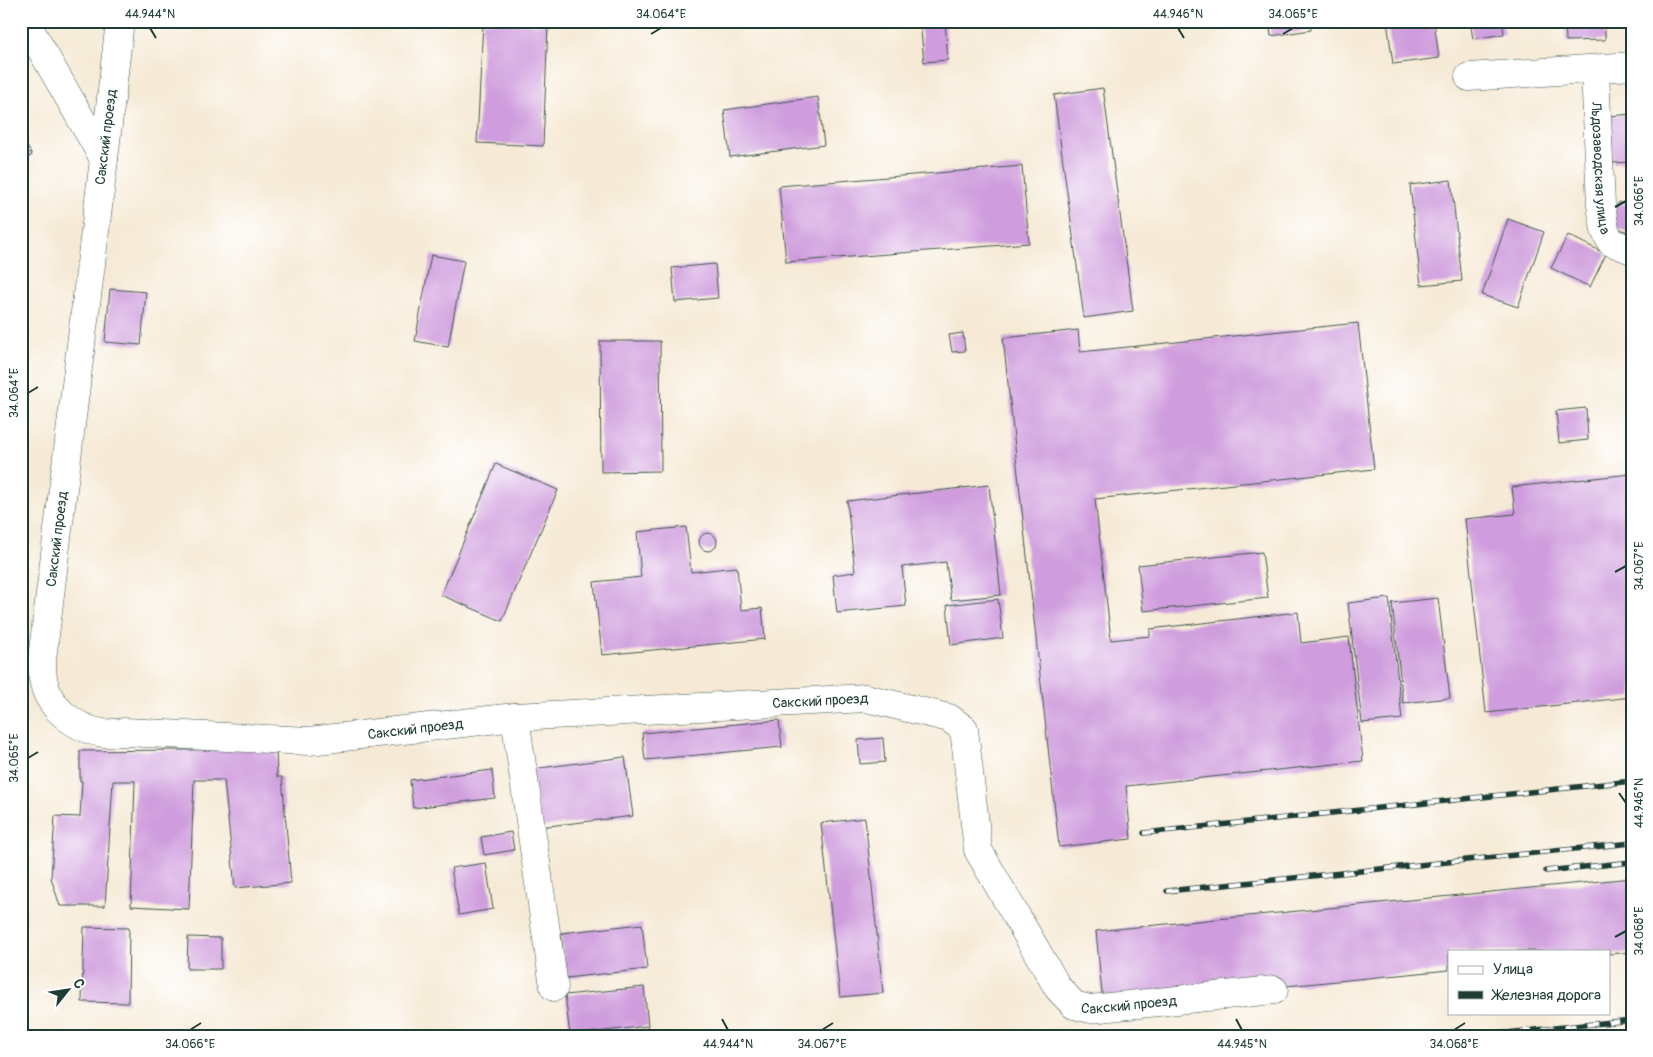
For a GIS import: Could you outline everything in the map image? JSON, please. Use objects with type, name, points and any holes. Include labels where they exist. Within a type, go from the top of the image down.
[{"type":"street","points":[[25,21],[104,159]]},
{"type":"street","name":"Сакский проезд","points":[[120,21],[42,659],[43,680],[51,700],[65,717],[83,728],[104,733],[125,732],[309,740],[515,717],[866,698],[949,718],[964,729],[978,850],[1058,988],[1074,1005],[1090,1009],[1274,990]]},
{"type":"street","points":[[1469,77],[1632,66]]},
{"type":"street","name":"Льдозаводская улица","points":[[1595,70],[1601,205],[1605,230],[1612,242],[1632,250]]},
{"type":"street","points":[[515,717],[554,987]]},
{"type":"building","points":[[920,21],[945,21],[948,60],[924,62]]},
{"type":"building","points":[[1269,21],[1310,21],[1311,30],[1271,36]]},
{"type":"building","points":[[1387,21],[1434,21],[1439,58],[1393,64]]},
{"type":"building","points":[[1470,21],[1502,21],[1504,34],[1473,39]]},
{"type":"building","points":[[1565,21],[1605,21],[1605,40],[1566,41]]},
{"type":"building","points":[[483,22],[548,25],[543,146],[477,143]]},
{"type":"building","points":[[1103,88],[1133,311],[1084,318],[1054,95]]},
{"type":"building","points":[[818,97],[824,145],[730,157],[724,110]]},
{"type":"building","points":[[1632,114],[1632,162],[1613,163],[1610,116]]},
{"type":"building","points":[[21,136],[32,155],[21,162]]},
{"type":"building","points":[[1022,166],[1029,243],[786,262],[779,186]]},
{"type":"building","points":[[1451,180],[1462,281],[1421,285],[1410,185]]},
{"type":"building","points":[[1619,202],[1632,208],[1632,234],[1609,224]]},
{"type":"building","points":[[1508,219],[1544,232],[1518,307],[1482,295]]},
{"type":"building","points":[[1568,235],[1606,254],[1590,287],[1551,268]]},
{"type":"building","points":[[431,255],[464,261],[448,347],[415,341]]},
{"type":"building","points":[[715,264],[718,298],[675,302],[672,268]]},
{"type":"building","points":[[110,289],[146,292],[141,345],[105,342]]},
{"type":"building","points":[[1358,323],[1374,469],[1095,499],[1111,640],[1150,636],[1150,629],[1298,612],[1301,643],[1349,637],[1363,761],[1126,786],[1131,839],[1059,847],[1003,338],[1078,330],[1080,352]]},
{"type":"building","points":[[963,333],[965,351],[952,352],[949,335]]},
{"type":"building","points":[[600,341],[660,341],[661,471],[601,472]]},
{"type":"building","points":[[1586,408],[1588,440],[1559,443],[1556,411]]},
{"type":"building","points":[[496,464],[558,490],[502,621],[441,595]]},
{"type":"building","points":[[1631,474],[1632,697],[1486,713],[1465,519],[1515,514],[1512,487]]},
{"type":"building","points":[[989,485],[1001,595],[951,600],[946,562],[902,567],[906,606],[837,613],[833,575],[855,572],[847,501]]},
{"type":"building","points":[[686,527],[691,572],[737,567],[741,610],[762,608],[765,639],[602,655],[594,582],[641,577],[637,532]]},
{"type":"building","points":[[704,533],[712,533],[717,538],[715,549],[704,551],[699,546],[699,538]]},
{"type":"building","points":[[1262,552],[1268,598],[1143,611],[1138,565]]},
{"type":"building","points":[[1389,598],[1402,719],[1362,723],[1348,603]]},
{"type":"building","points":[[1438,598],[1450,698],[1403,703],[1392,603]]},
{"type":"building","points":[[998,599],[1003,638],[951,645],[947,605]]},
{"type":"building","points":[[779,720],[782,747],[645,760],[642,733]]},
{"type":"building","points":[[883,738],[885,762],[860,764],[858,740]]},
{"type":"building","points":[[276,749],[277,777],[282,777],[291,883],[235,888],[224,780],[194,780],[189,909],[131,906],[135,781],[113,781],[105,906],[60,906],[51,878],[55,816],[80,817],[82,781],[80,781],[80,751]]},
{"type":"building","points":[[625,757],[633,816],[540,827],[532,769]]},
{"type":"building","points":[[492,770],[495,798],[413,808],[410,780]]},
{"type":"building","points":[[865,818],[883,993],[840,997],[821,823]]},
{"type":"building","points":[[511,832],[514,850],[484,855],[481,837]]},
{"type":"building","points":[[486,863],[493,909],[459,915],[451,868]]},
{"type":"building","points":[[1632,878],[1632,952],[1610,954],[1610,950],[1448,950],[1448,970],[1103,1004],[1096,931]]},
{"type":"building","points":[[642,924],[647,969],[566,978],[561,933]]},
{"type":"building","points":[[84,927],[129,928],[128,1003],[82,1002]]},
{"type":"building","points":[[188,937],[221,938],[221,969],[187,969]]},
{"type":"building","points":[[644,987],[648,1026],[570,1035],[565,995]]},
{"type":"railway","points":[[1144,833],[1632,781]]},
{"type":"railway","points":[[1167,891],[1632,843]]},
{"type":"railway","points":[[1546,871],[1632,862]]},
{"type":"railway","points":[[1477,1036],[1632,1020]]}]
